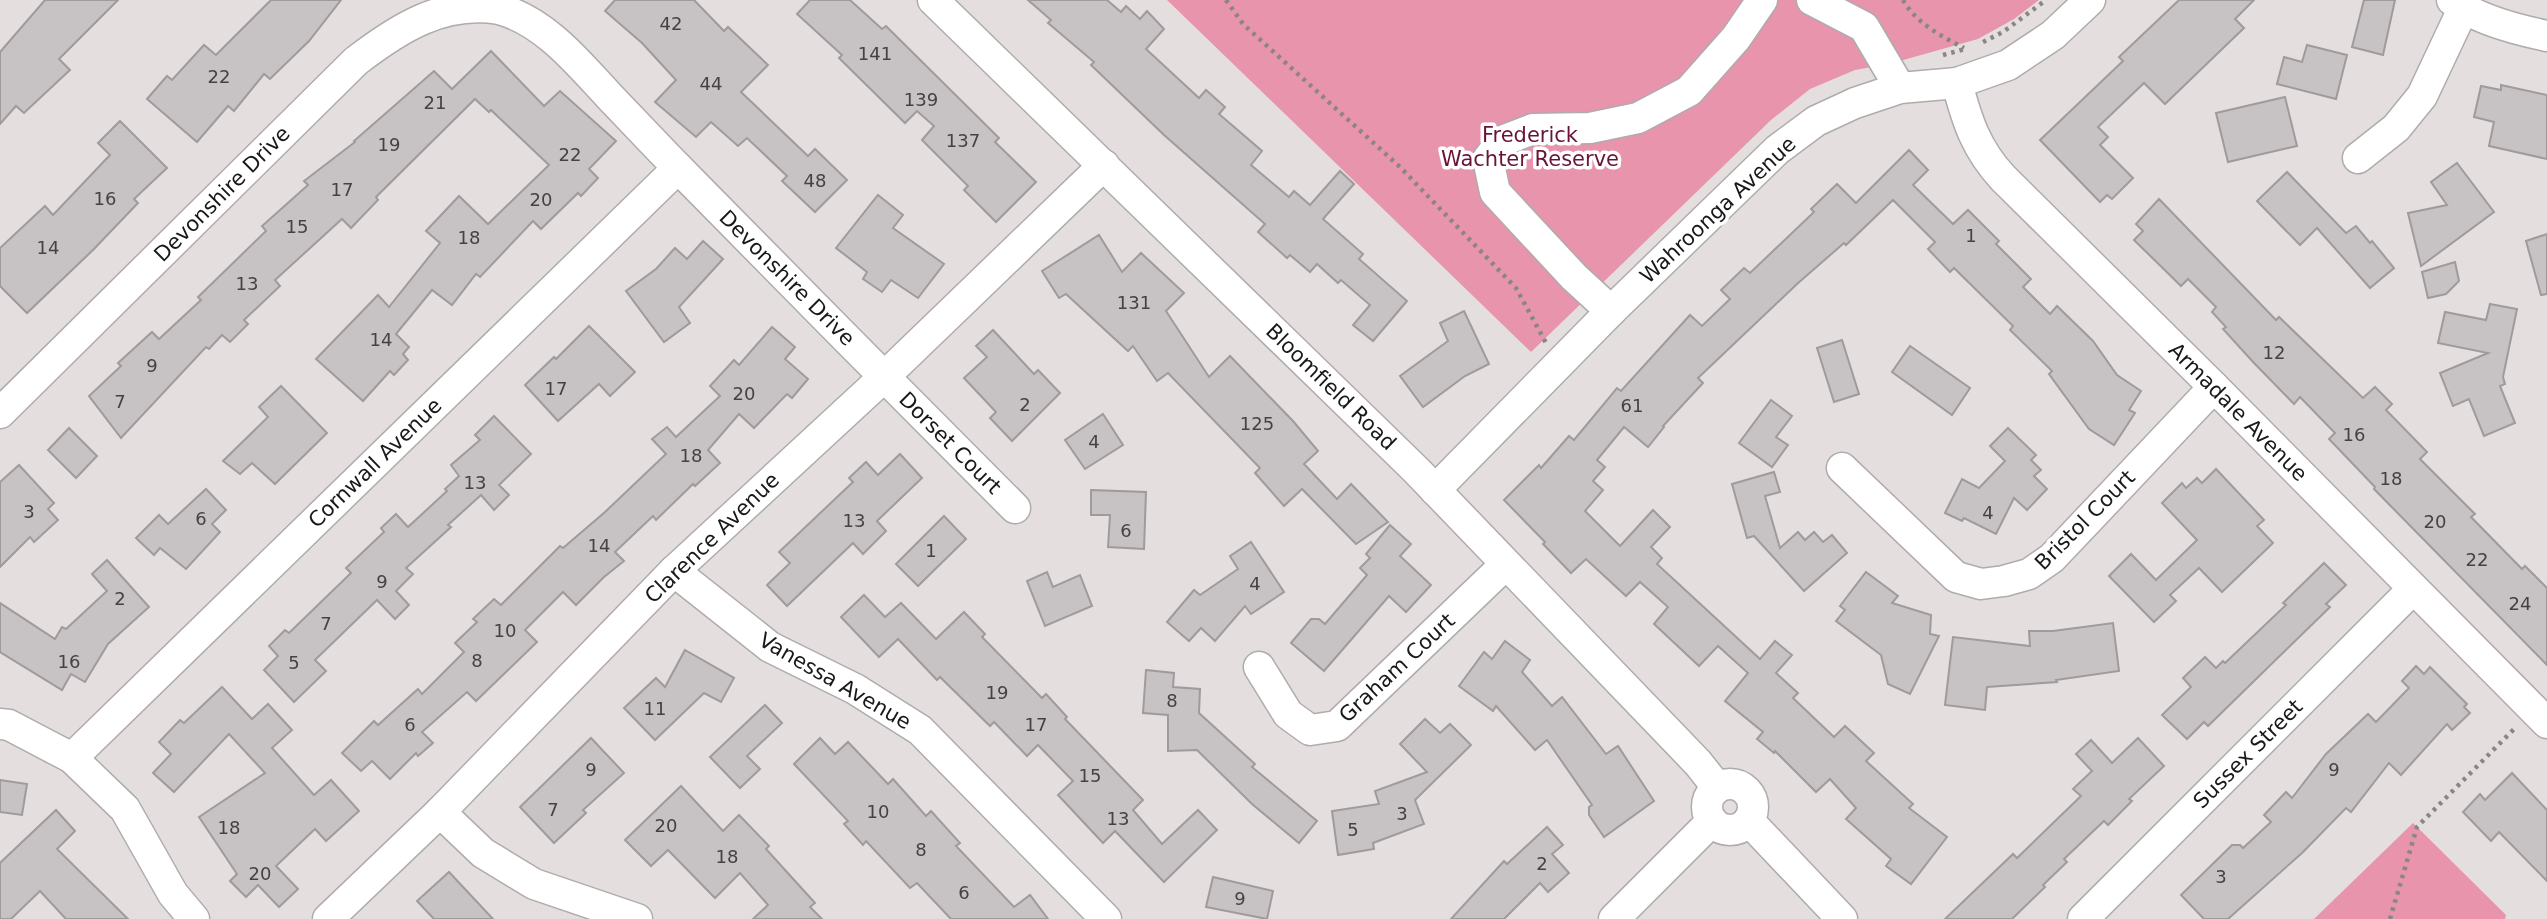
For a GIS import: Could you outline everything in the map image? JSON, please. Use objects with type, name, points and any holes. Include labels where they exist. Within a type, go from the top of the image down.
[{"type":"street","name":"Bloomfield Road","points":[[933,0],[1435,490],[1698,763],[1717,787]]},
{"type":"street","points":[[1611,311],[1574,277],[1495,192],[1488,159],[1502,141],[1533,129],[1590,128],[1638,118],[1689,91],[1736,38],[1762,0]]},
{"type":"street","points":[[1812,0],[1864,27],[1900,88]]},
{"type":"street","name":"Wahroonga Avenue","points":[[1435,490],[1611,311],[1777,150],[1816,121],[1855,103],[1900,88],[1957,83],[1985,75],[2032,51],[2090,0]]},
{"type":"street","name":"Devonshire Drive","points":[[0,414],[356,61],[387,37],[422,17],[463,2],[500,9],[533,25],[565,50],[884,377]]},
{"type":"street","points":[[2358,158],[2396,128],[2422,96],[2457,4],[2525,31],[2547,36]]},
{"type":"street","name":"Armadale Avenue","points":[[1957,83],[1971,129],[1982,152],[1996,170],[2540,716]]},
{"type":"street","name":"Clarence Avenue","points":[[328,919],[440,812],[674,571],[884,377],[1104,165]]},
{"type":"street","name":"Cornwall Avenue","points":[[72,758],[678,168]]},
{"type":"street","name":"Dorset Court","points":[[884,377],[1015,508]]},
{"type":"street","name":"Bristol Court","points":[[1842,468],[1956,577],[1981,584],[2004,581],[2029,575],[2052,558],[2214,387]]},
{"type":"street","name":"Graham Court","points":[[1259,667],[1288,714],[1310,730],[1337,726],[1506,564]]},
{"type":"street","name":"Vanessa Avenue","points":[[674,571],[770,647],[855,689],[920,730],[1106,919]]},
{"type":"street","name":"Sussex Street","points":[[2083,919],[2413,589]]},
{"type":"street","points":[[0,724],[72,758],[125,809],[173,894],[194,919]]},
{"type":"street","points":[[1734,783],[1749,793],[1754,810],[1749,821],[1730,831],[1712,821],[1708,815],[1708,799],[1717,787],[1734,783]]},
{"type":"street","points":[[440,812],[483,853],[534,884],[637,919]]},
{"type":"street","points":[[1614,919],[1712,821]]},
{"type":"street","points":[[1749,821],[1842,919]]},
{"type":"path","points":[[1226,0],[1242,24],[1400,167],[1516,288],[1548,346]]},
{"type":"path","points":[[1903,0],[1910,13],[1942,37],[1965,49]]},
{"type":"path","points":[[2390,919],[2417,827],[2540,716]]},
{"type":"green space","name":"Frederick Wachter Reserve","points":[[1167,0],[2039,0],[2014,19],[1978,39],[1889,64],[1855,70],[1810,89],[1771,120],[1531,352]]},
{"type":"green space","points":[[2413,823],[2506,915],[2505,919],[2314,919]]},
{"type":"building","points":[[45,0],[118,0],[59,59],[70,70],[24,113],[16,106],[0,124],[0,52]]},
{"type":"building","points":[[271,0],[341,0],[309,41],[270,79],[264,74],[234,111],[228,106],[197,142],[147,99],[167,76],[172,80],[204,45],[216,55]]},
{"type":"building","points":[[615,0],[694,0],[724,31],[728,27],[768,65],[741,92],[808,156],[815,149],[847,180],[815,212],[782,181],[787,176],[747,138],[738,146],[711,122],[696,137],[655,102],[676,80],[642,43],[605,11]]},
{"type":"building","points":[[810,0],[850,0],[882,29],[886,26],[999,138],[995,142],[1036,182],[996,222],[964,190],[968,186],[922,140],[934,126],[917,111],[905,123],[839,58],[842,55],[797,14]]},
{"type":"building","points":[[1028,0],[1107,0],[1121,12],[1126,6],[1140,19],[1147,11],[1164,29],[1146,49],[1199,98],[1206,90],[1225,107],[1219,114],[1262,151],[1251,165],[1289,197],[1294,191],[1310,205],[1340,171],[1354,184],[1323,219],[1363,254],[1359,259],[1407,301],[1373,341],[1353,325],[1370,305],[1341,280],[1338,283],[1317,264],[1310,272],[1290,255],[1287,258],[1258,232],[1265,224],[1164,135],[1091,65],[1094,62],[1048,23],[1051,20]]},
{"type":"building","points":[[2179,0],[2254,0],[2235,19],[2244,28],[2165,104],[2144,83],[2098,127],[2108,137],[2100,145],[2133,178],[2112,199],[2107,195],[2100,202],[2040,140],[2123,61],[2119,57]]},
{"type":"building","points":[[2364,0],[2395,0],[2383,55],[2352,47]]},
{"type":"building","points":[[2307,45],[2347,55],[2336,99],[2277,84],[2284,57],[2302,62]]},
{"type":"building","points":[[491,51],[544,106],[560,91],[616,141],[589,169],[598,178],[581,196],[578,193],[541,229],[533,221],[480,277],[476,274],[452,305],[432,290],[396,334],[409,347],[403,354],[408,360],[394,375],[390,371],[363,401],[316,359],[378,295],[389,307],[440,243],[426,231],[459,196],[488,224],[549,165],[491,110],[489,112],[475,99],[376,197],[378,200],[351,228],[342,219],[275,280],[280,286],[244,320],[248,324],[230,342],[222,335],[209,349],[206,347],[121,438],[89,396],[121,366],[118,363],[152,332],[159,339],[201,300],[198,297],[266,231],[262,226],[308,185],[304,181],[355,142],[434,71],[452,89]]},
{"type":"building","points":[[2501,85],[2547,95],[2547,159],[2489,146],[2494,122],[2474,117],[2481,86],[2501,90]]},
{"type":"building","points":[[2285,97],[2297,146],[2228,162],[2216,113]]},
{"type":"building","points":[[120,121],[167,168],[134,199],[138,203],[93,250],[27,313],[0,286],[0,248],[45,206],[53,215],[110,155],[98,143]]},
{"type":"building","points":[[1909,150],[1928,170],[1913,185],[1953,224],[1968,210],[1999,241],[1996,244],[2031,279],[2023,287],[2050,314],[2057,306],[2093,341],[2117,375],[2141,391],[2129,410],[2135,413],[2114,445],[2089,429],[2049,374],[2052,371],[2010,330],[2013,326],[1954,268],[1950,272],[1928,249],[1935,242],[1893,200],[1846,245],[1844,243],[1797,284],[1698,378],[1703,383],[1663,426],[1648,447],[1624,427],[1597,460],[1605,467],[1593,481],[1603,490],[1585,511],[1620,546],[1653,510],[1670,527],[1651,547],[1662,558],[1657,564],[1760,659],[1775,641],[1792,655],[1776,673],[1798,693],[1793,698],[1834,737],[1845,726],[1874,753],[1866,761],[1913,804],[1909,808],[1947,837],[1911,884],[1886,866],[1891,859],[1846,819],[1856,808],[1830,779],[1816,792],[1775,751],[1774,753],[1757,739],[1763,732],[1725,701],[1748,673],[1718,646],[1699,666],[1654,624],[1668,607],[1640,582],[1626,596],[1586,559],[1571,573],[1504,500],[1539,465],[1541,468],[1569,436],[1574,440],[1617,388],[1621,391],[1690,315],[1702,326],[1730,299],[1721,290],[1744,268],[1750,273],[1814,212],[1811,209],[1837,184],[1856,203]]},
{"type":"building","points":[[2457,163],[2494,212],[2421,266],[2408,213],[2447,205],[2431,182]]},
{"type":"building","points":[[2287,172],[2346,233],[2356,226],[2394,268],[2370,288],[2317,228],[2300,245],[2257,201]]},
{"type":"building","points":[[878,195],[903,215],[893,228],[944,264],[918,298],[891,280],[882,292],[863,279],[867,272],[836,248]]},
{"type":"building","points":[[2159,199],[2276,320],[2279,317],[2363,398],[2375,387],[2392,404],[2386,410],[2427,452],[2420,459],[2475,514],[2471,517],[2522,569],[2525,566],[2547,588],[2547,665],[2374,489],[2329,439],[2335,433],[2300,397],[2294,404],[2254,363],[2223,329],[2226,327],[2212,312],[2216,307],[2188,279],[2181,286],[2134,240],[2143,231],[2136,224]]},
{"type":"building","points":[[2547,234],[2547,294],[2541,295],[2526,241]]},
{"type":"building","points":[[1099,235],[1122,272],[1141,253],[1184,293],[1166,311],[1209,377],[1230,356],[1318,451],[1304,464],[1337,499],[1351,484],[1388,522],[1356,544],[1302,489],[1284,506],[1255,473],[1260,468],[1168,373],[1157,381],[1133,346],[1128,351],[1066,294],[1059,298],[1042,271]]},
{"type":"building","points":[[703,241],[723,259],[679,307],[690,323],[664,342],[626,291],[656,269],[675,248],[687,259]]},
{"type":"building","points":[[2455,262],[2459,281],[2446,294],[2428,298],[2422,272]]},
{"type":"building","points":[[2490,304],[2517,309],[2503,377],[2505,384],[2500,386],[2515,423],[2484,436],[2469,399],[2453,406],[2440,373],[2488,353],[2438,343],[2445,312],[2486,320]]},
{"type":"building","points":[[1464,311],[1489,364],[1465,376],[1423,407],[1400,376],[1448,341],[1440,323]]},
{"type":"building","points":[[589,326],[635,372],[610,396],[599,384],[558,421],[525,385]]},
{"type":"building","points":[[772,327],[795,347],[785,359],[808,379],[792,398],[787,394],[754,428],[739,414],[708,450],[720,463],[695,486],[693,484],[656,520],[653,516],[615,552],[624,561],[576,605],[563,592],[525,630],[537,642],[476,701],[467,692],[422,732],[433,743],[418,756],[416,753],[390,779],[372,761],[361,771],[342,753],[374,721],[378,725],[418,689],[422,694],[464,652],[455,643],[477,622],[473,619],[494,599],[501,605],[560,546],[563,548],[605,512],[666,454],[652,439],[667,427],[676,437],[720,396],[710,386],[734,360],[739,365]]},
{"type":"building","points":[[993,330],[1034,374],[1038,370],[1060,393],[1012,441],[990,418],[996,412],[964,378],[987,357],[976,346]]},
{"type":"building","points":[[1842,340],[1859,394],[1834,402],[1817,348]]},
{"type":"building","points":[[1910,346],[1970,388],[1952,415],[1892,372]]},
{"type":"building","points":[[281,386],[327,433],[275,484],[252,463],[240,474],[223,461],[268,417],[259,407]]},
{"type":"building","points":[[1771,400],[1792,416],[1776,437],[1788,445],[1772,467],[1739,443]]},
{"type":"building","points":[[1103,414],[1123,445],[1085,469],[1065,440]]},
{"type":"building","points":[[494,416],[531,454],[499,485],[509,495],[494,510],[481,495],[448,525],[451,527],[406,568],[413,574],[396,591],[409,605],[395,619],[377,600],[315,660],[326,671],[294,702],[264,670],[278,656],[269,646],[285,630],[289,633],[351,573],[346,568],[384,532],[381,528],[396,514],[408,527],[447,491],[445,489],[459,476],[451,465],[480,440],[475,435]]},
{"type":"building","points":[[69,428],[97,456],[76,478],[48,450]]},
{"type":"building","points":[[2008,428],[2036,455],[2031,460],[2041,470],[2034,476],[2047,489],[2027,510],[2014,498],[1996,534],[1964,518],[1962,521],[1945,513],[1962,479],[1979,488],[2005,461],[1990,446]]},
{"type":"building","points":[[900,454],[922,478],[877,521],[886,531],[863,554],[853,543],[787,606],[767,585],[790,563],[779,552],[853,482],[849,478],[866,462],[878,475]]},
{"type":"building","points":[[19,465],[54,503],[48,509],[58,520],[34,542],[30,537],[0,567],[0,482]]},
{"type":"building","points":[[2216,469],[2264,520],[2257,526],[2273,543],[2222,592],[2199,568],[2170,595],[2176,601],[2154,622],[2109,576],[2131,554],[2156,580],[2197,540],[2162,503],[2182,483],[2186,488],[2197,478],[2202,483]]},
{"type":"building","points":[[1774,472],[1780,492],[1765,496],[1780,548],[1798,532],[1805,540],[1814,532],[1823,542],[1832,535],[1847,553],[1804,591],[1754,536],[1747,538],[1732,484]]},
{"type":"building","points":[[206,489],[226,510],[212,524],[220,532],[186,569],[160,548],[154,555],[136,538],[159,515],[168,524]]},
{"type":"building","points":[[1091,490],[1146,492],[1144,549],[1108,547],[1110,515],[1091,515]]},
{"type":"building","points":[[944,516],[966,539],[918,586],[896,564]]},
{"type":"building","points":[[1390,525],[1411,544],[1400,556],[1431,585],[1406,612],[1389,596],[1324,671],[1291,643],[1311,619],[1319,619],[1325,624],[1367,575],[1360,568],[1370,558],[1366,554]]},
{"type":"building","points":[[1251,542],[1284,592],[1251,614],[1245,606],[1215,641],[1201,628],[1189,641],[1167,622],[1194,590],[1200,595],[1238,569],[1230,556]]},
{"type":"building","points":[[107,560],[149,607],[108,644],[85,682],[71,674],[62,690],[0,652],[0,603],[55,639],[62,627],[66,629],[107,591],[92,574]]},
{"type":"building","points":[[2324,563],[2346,585],[2326,604],[2330,607],[2208,726],[2204,722],[2187,739],[2162,715],[2191,687],[2183,678],[2205,657],[2216,668],[2223,661],[2225,663],[2286,605],[2283,603]]},
{"type":"building","points":[[1047,572],[1053,587],[1080,575],[1092,606],[1045,626],[1027,581]]},
{"type":"building","points":[[1866,572],[1898,596],[1892,603],[1931,615],[1930,634],[1939,636],[1910,694],[1888,684],[1881,655],[1836,621],[1845,610],[1840,606]]},
{"type":"building","points":[[864,595],[885,617],[901,603],[936,639],[964,612],[985,634],[982,637],[1042,698],[1046,694],[1067,717],[1065,719],[1143,800],[1133,810],[1162,844],[1198,810],[1217,830],[1164,882],[1115,831],[1103,843],[1058,795],[1073,781],[1038,745],[1027,756],[994,722],[990,726],[940,677],[937,680],[898,639],[879,657],[841,617]]},
{"type":"building","points":[[2113,623],[2119,671],[2056,680],[2057,682],[1987,687],[1985,710],[1945,705],[1953,637],[2030,646],[2029,631],[2053,631]]},
{"type":"building","points":[[1505,641],[1530,660],[1522,672],[1552,706],[1562,697],[1606,754],[1618,746],[1654,801],[1604,837],[1589,815],[1589,807],[1592,805],[1547,740],[1535,750],[1496,706],[1493,711],[1459,686],[1484,652],[1492,659]]},
{"type":"building","points":[[685,650],[734,678],[721,702],[704,693],[655,740],[624,708],[656,678],[665,687]]},
{"type":"building","points":[[2416,666],[2424,674],[2430,667],[2467,704],[2464,707],[2470,713],[2452,730],[2447,724],[2401,775],[2389,763],[2351,812],[2346,808],[2302,853],[2228,919],[2204,919],[2181,895],[2232,845],[2240,845],[2243,848],[2271,822],[2264,815],[2286,792],[2292,798],[2326,754],[2368,714],[2376,722],[2409,688],[2402,681]]},
{"type":"building","points":[[1146,670],[1174,673],[1173,687],[1200,689],[1199,713],[1255,764],[1252,767],[1317,821],[1299,843],[1252,804],[1197,750],[1168,751],[1168,715],[1143,713]]},
{"type":"building","points":[[222,687],[252,719],[268,704],[292,730],[272,748],[314,795],[331,780],[359,811],[326,841],[315,829],[276,866],[298,889],[279,907],[258,885],[246,897],[230,881],[237,874],[199,817],[265,773],[229,734],[174,792],[153,773],[171,754],[159,742],[180,720],[184,723]]},
{"type":"building","points":[[765,705],[782,723],[747,756],[760,769],[740,788],[710,757]]},
{"type":"building","points":[[1425,719],[1440,733],[1450,724],[1471,745],[1415,800],[1424,824],[1373,843],[1374,849],[1338,855],[1332,811],[1379,804],[1375,791],[1427,772],[1400,744]]},
{"type":"building","points":[[591,738],[624,773],[583,810],[586,813],[554,843],[520,807]]},
{"type":"building","points":[[820,738],[835,754],[848,742],[888,784],[893,779],[926,816],[931,811],[960,843],[956,846],[1014,907],[1030,895],[1048,919],[951,919],[917,883],[910,888],[866,841],[863,845],[844,824],[848,821],[794,764]]},
{"type":"building","points":[[2138,738],[2164,766],[2129,799],[2132,801],[2108,825],[2104,821],[2064,859],[2067,862],[2012,919],[1945,919],[2013,854],[2017,858],[2081,796],[2073,789],[2092,771],[2076,754],[2091,740],[2112,763]]},
{"type":"building","points":[[2512,773],[2547,810],[2547,881],[2499,832],[2491,841],[2463,812],[2480,794],[2485,800]]},
{"type":"building","points":[[0,780],[27,784],[22,815],[0,812]]},
{"type":"building","points":[[681,786],[723,831],[739,815],[769,846],[766,849],[815,903],[810,907],[822,919],[753,919],[768,905],[740,873],[715,898],[668,850],[651,866],[625,840]]},
{"type":"building","points":[[56,810],[75,831],[57,849],[128,919],[66,919],[40,891],[11,919],[0,919],[0,863]]},
{"type":"building","points":[[1547,827],[1563,845],[1552,854],[1569,873],[1548,892],[1540,883],[1504,919],[1451,919],[1504,861],[1507,864]]},
{"type":"building","points":[[449,872],[493,919],[434,919],[417,901]]},
{"type":"building","points":[[1213,877],[1273,891],[1267,919],[1206,907]]}]
